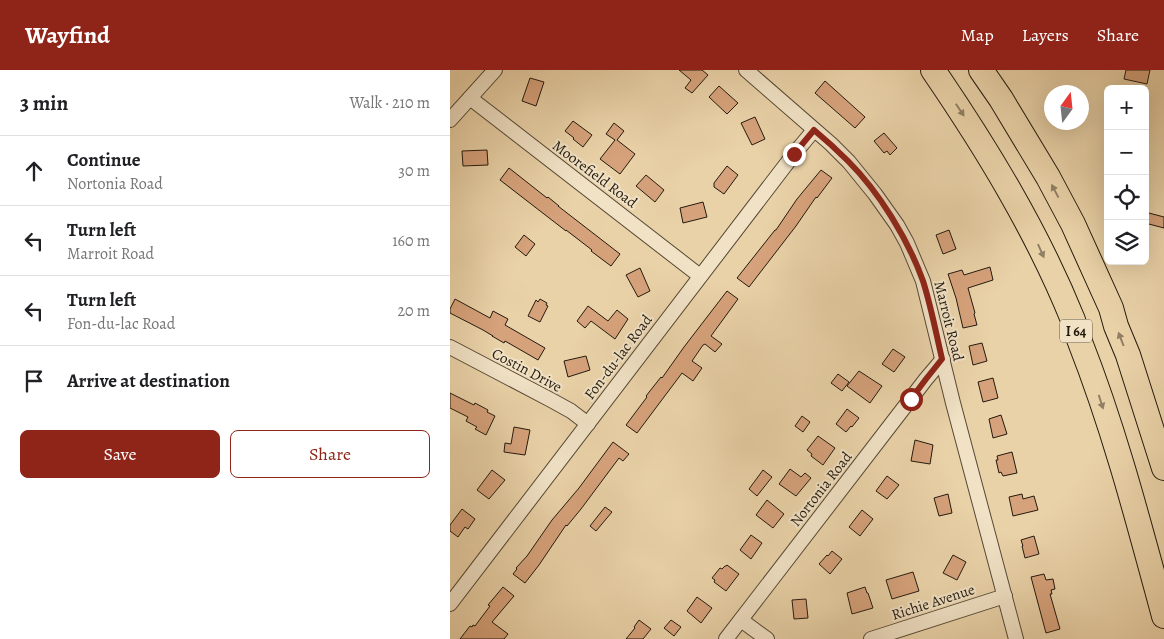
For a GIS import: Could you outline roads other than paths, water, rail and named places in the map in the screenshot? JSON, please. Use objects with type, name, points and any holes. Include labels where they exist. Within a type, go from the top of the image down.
[{"type":"highway","name":"I 64","points":[[933,70],[967,120],[1013,196],[1037,242],[1073,322],[1090,368],[1133,502],[1164,616]]},
{"type":"highway","name":"I 64","points":[[981,70],[1001,99],[1048,177],[1073,224],[1111,308],[1164,468]]},
{"type":"street","points":[[450,120],[494,70]]},
{"type":"street","name":"Marroit Road","points":[[746,70],[849,162],[862,177],[907,243],[923,281],[955,412],[1016,639]]},
{"type":"street","name":"Moorefield Road","points":[[470,98],[700,276]]},
{"type":"street","name":"Fon-du-lac Road","points":[[450,604],[814,130]]},
{"type":"street","name":"Costin Drive","points":[[450,347],[571,411],[588,424]]},
{"type":"street","name":"Nortonia Road","points":[[726,639],[942,359]]},
{"type":"street","name":"Richie Avenue","points":[[872,639],[1005,596]]},
{"type":"street","points":[[741,620],[766,639]]}]
